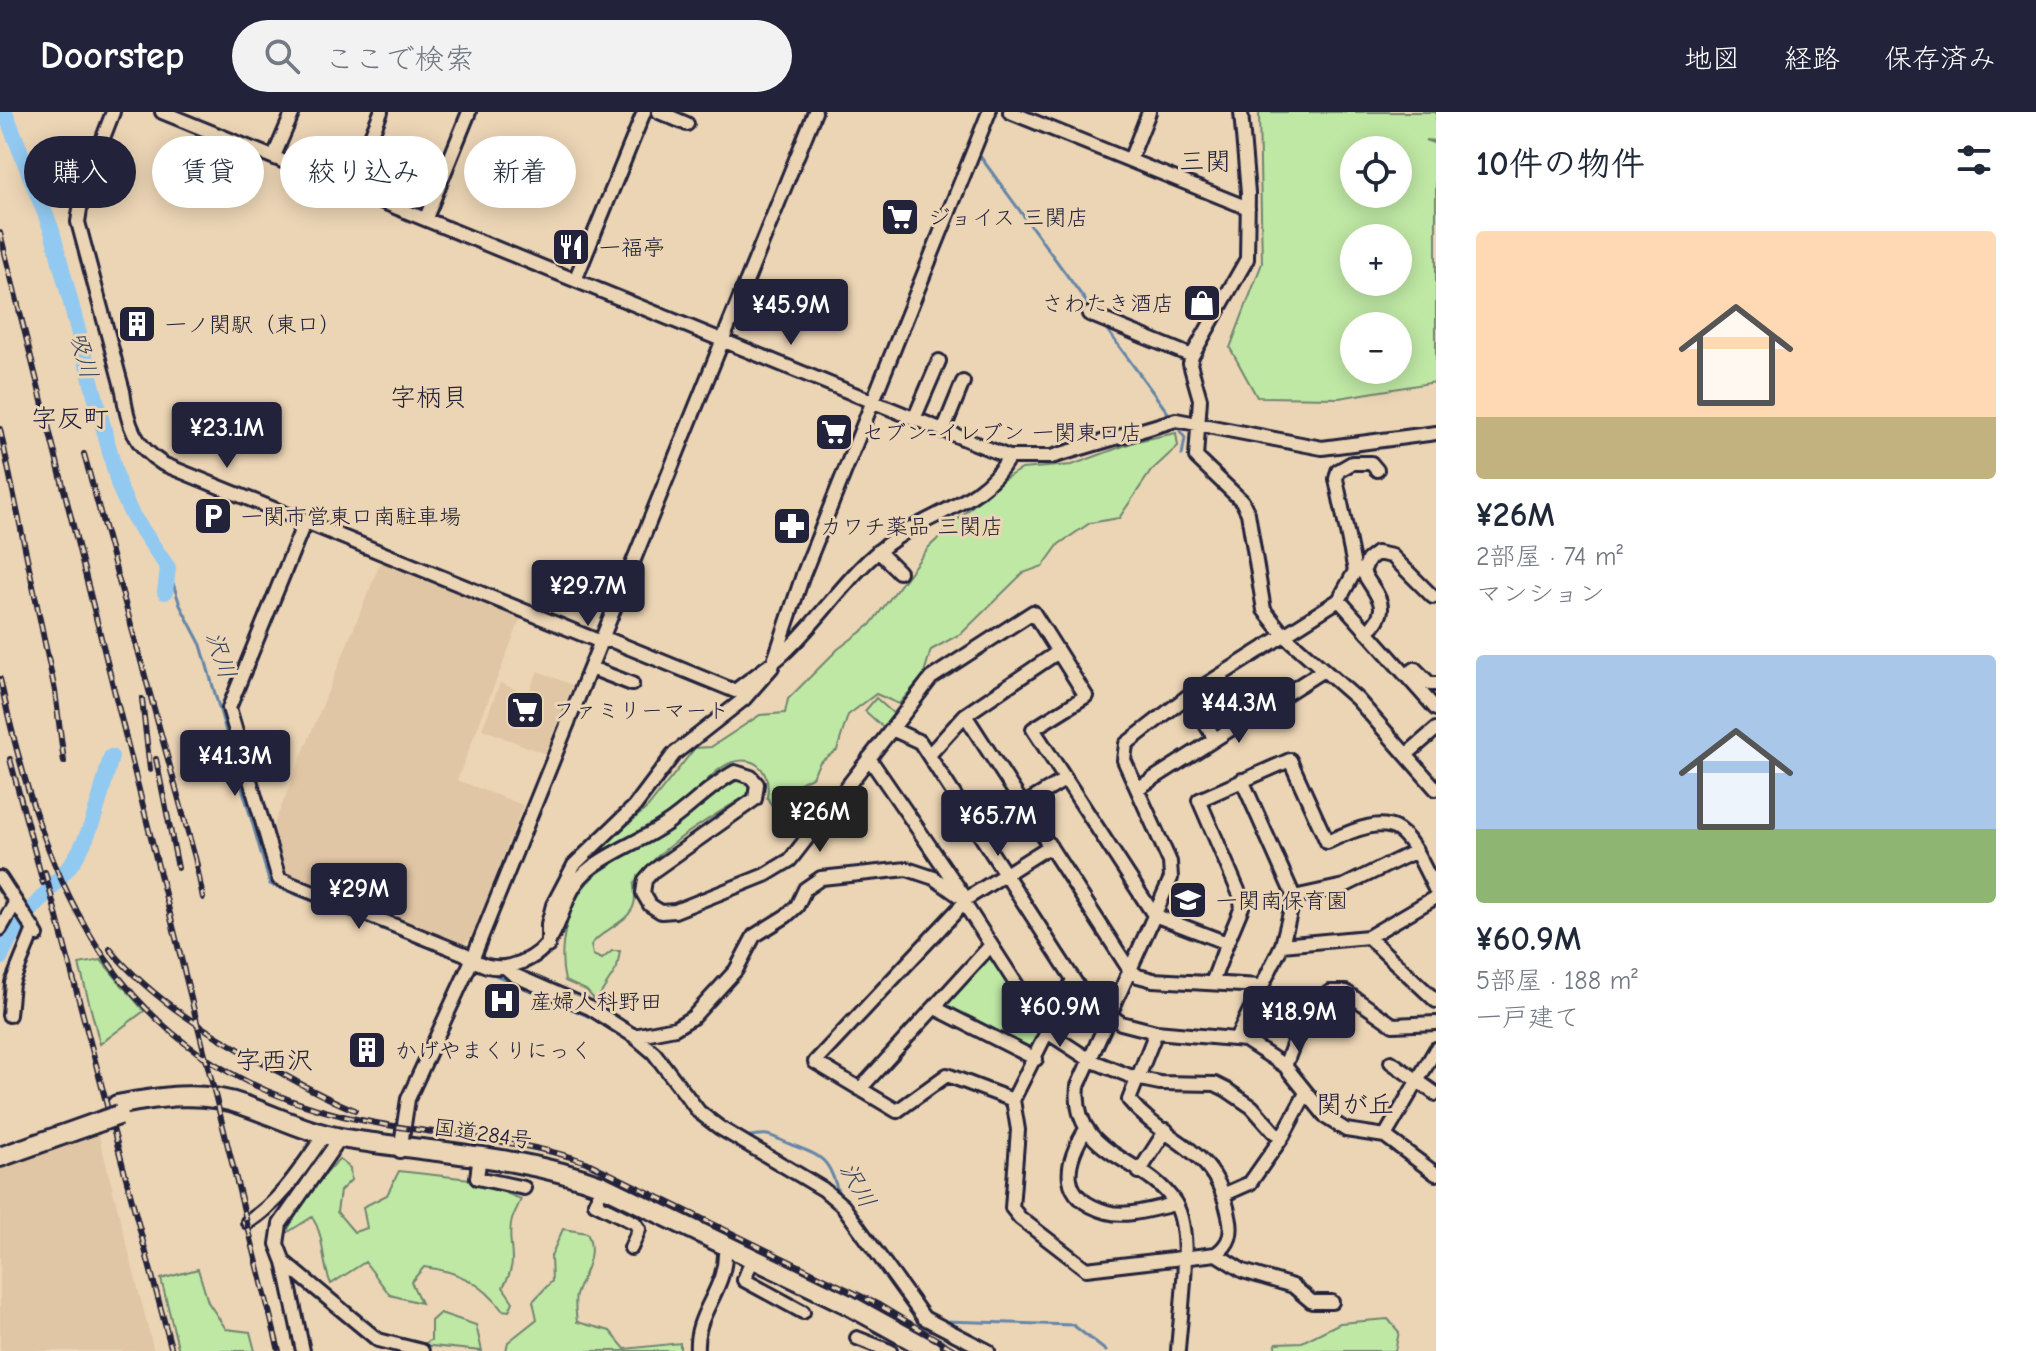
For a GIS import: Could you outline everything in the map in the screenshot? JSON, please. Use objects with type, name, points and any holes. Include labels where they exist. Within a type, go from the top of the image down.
[{"type":"highway","name":"国道284号","points":[[0,1146],[118,1110],[191,1096],[222,1099],[329,1140],[479,1160],[601,1190],[921,1349]]},
{"type":"highway","name":"国道284号","points":[[0,1157],[92,1119]]},
{"type":"street","points":[[113,112],[83,190],[78,222],[133,435],[163,464],[601,642],[610,640],[735,691],[775,658],[782,656],[878,551],[898,536],[973,497],[1003,468],[1009,457]]},
{"type":"street","points":[[162,112],[280,158]]},
{"type":"street","points":[[274,156],[293,112]]},
{"type":"street","points":[[371,136],[381,112]]},
{"type":"street","points":[[448,164],[469,112]]},
{"type":"street","points":[[576,278],[644,112]]},
{"type":"street","points":[[659,112],[687,124]]},
{"type":"street","points":[[400,1150],[408,1099],[472,960],[815,112]]},
{"type":"street","points":[[548,946],[548,924],[553,905],[574,865],[634,807],[674,754],[744,699],[775,658],[803,575],[989,112]]},
{"type":"street","points":[[1010,112],[1248,208]]},
{"type":"street","points":[[1130,160],[1149,112]]},
{"type":"street","points":[[1241,112],[1248,208],[1247,259],[1192,356],[1190,364],[1200,399],[1196,421],[1196,457],[1242,501],[1248,513],[1259,595],[1264,610],[1284,635],[1357,699],[1436,789]]},
{"type":"street","points":[[401,208],[1009,457],[1051,457],[1176,420],[1196,421],[1322,448],[1436,433]]},
{"type":"street","points":[[426,218],[430,208]]},
{"type":"street","points":[[1089,314],[1192,356]]},
{"type":"street","points":[[914,419],[939,361]]},
{"type":"street","points":[[943,431],[963,382]]},
{"type":"street","points":[[1178,1351],[1183,1256],[1182,1231],[1175,1204],[1139,1172],[1096,1141],[1086,1129],[1077,1109],[1077,1099],[1090,1060],[1171,878],[1170,862],[1124,760],[1126,744],[1188,696],[1339,600],[1355,571],[1336,479],[1338,471],[1352,463],[1371,463],[1377,470]]},
{"type":"street","points":[[305,521],[229,708],[278,877],[485,967],[505,967],[520,963],[548,946],[577,881],[584,874],[667,824],[722,779],[735,772],[743,772],[757,784],[759,793],[749,805],[695,839],[645,880],[643,893],[650,905],[661,912],[675,911],[765,875],[790,860],[931,678],[1033,612],[1086,696],[1033,729],[1154,915],[1227,943]]},
{"type":"street","points":[[878,551],[899,572]]},
{"type":"street","points":[[1367,632],[1377,622],[1382,609],[1378,594],[1363,572],[1368,560],[1377,553],[1392,556],[1433,597]]},
{"type":"street","points":[[1339,600],[1436,709]]},
{"type":"street","points":[[929,755],[965,715],[1058,652]]},
{"type":"street","points":[[591,668],[632,684]]},
{"type":"street","points":[[1406,675],[1415,669],[1430,684],[1436,684]]},
{"type":"street","points":[[1137,789],[1322,671]]},
{"type":"street","points":[[1188,696],[1215,739]]},
{"type":"street","points":[[965,715],[1129,969],[1138,976],[1153,980],[1260,986]]},
{"type":"street","points":[[892,729],[920,742],[1086,999],[1121,1023],[1156,1032],[1236,1039],[1262,1049],[1285,1066],[1327,1118],[1346,1130],[1385,1136],[1436,1174]]},
{"type":"street","points":[[1406,755],[1436,729]]},
{"type":"street","points":[[869,758],[965,901],[1047,1032],[1090,1060],[1135,1078],[1160,1083],[1215,1084],[1240,1098],[1262,1122],[1283,1136]]},
{"type":"street","points":[[1212,983],[1242,907],[1240,895],[1199,800],[1290,760],[1327,842],[1366,824],[1386,823],[1399,829],[1416,851],[1436,894],[1368,937],[1282,945]]},
{"type":"street","points":[[1023,805],[1066,779]]},
{"type":"street","points":[[1236,1039],[1282,945],[1294,897],[1242,780]]},
{"type":"street","points":[[1013,1100],[947,1075],[897,1111],[815,1062],[965,901],[1050,846]]},
{"type":"street","points":[[1294,897],[1344,886],[1416,851]]},
{"type":"street","points":[[634,1036],[675,1028],[693,1017],[736,970],[754,936],[786,916],[797,906],[805,889],[821,878],[907,869],[934,878],[965,901]]},
{"type":"street","points":[[0,878],[16,907],[33,928],[12,983],[9,1015]]},
{"type":"street","points":[[0,929],[16,907]]},
{"type":"street","points":[[1368,937],[1436,1001]]},
{"type":"street","points":[[860,1089],[991,945]]},
{"type":"street","points":[[505,967],[514,975],[590,1008],[634,1036],[654,1053],[699,1112],[823,1189],[843,1206],[924,1318],[988,1351]]},
{"type":"street","points":[[1073,980],[1013,1100],[1018,1130],[1012,1208],[1020,1218],[1086,1269],[1216,1254],[1227,1246],[1231,1233],[1225,1194],[1202,1158],[1129,1100],[1135,1078],[1156,1032]]},
{"type":"street","points":[[1285,1066],[1308,1006],[1330,992],[1346,992],[1393,1025],[1436,1023]]},
{"type":"street","points":[[935,1008],[1036,1059]]},
{"type":"street","points":[[1385,1136],[1436,1049]]},
{"type":"street","points":[[1391,1062],[1436,1094]]},
{"type":"street","points":[[1225,1194],[1250,1183],[1283,1136],[1306,1093]]},
{"type":"street","points":[[1086,1129],[1069,1159],[1070,1184],[1077,1194],[1108,1212],[1175,1204]]},
{"type":"street","points":[[1139,1172],[1166,1130]]},
{"type":"street","points":[[248,1222],[268,1206],[329,1140]]},
{"type":"street","points":[[303,1351],[284,1262],[277,1244],[280,1224],[329,1140]]},
{"type":"street","points":[[479,1160],[477,1178],[524,1188]]},
{"type":"street","points":[[601,1190],[595,1203],[635,1223],[639,1229],[631,1248]]},
{"type":"street","points":[[697,1351],[701,1319],[721,1283],[725,1251]]},
{"type":"street","points":[[1216,1254],[1243,1271],[1293,1286],[1312,1302],[1332,1302]]},
{"type":"street","points":[[284,1262],[378,1340],[422,1351]]},
{"type":"street","points":[[751,1264],[744,1280],[803,1312]]},
{"type":"street","points":[[857,1338],[890,1351]]},
{"type":"shaded area","points":[[381,561],[521,618],[457,780],[523,805],[472,938],[463,944],[282,871],[268,839]]},
{"type":"shaded area","points":[[538,671],[572,685],[545,754],[482,729],[500,683],[528,694]]},
{"type":"shaded area","points":[[98,1132],[154,1351],[0,1351],[0,1167]]},
{"type":"green space","points":[[1259,112],[1436,112],[1436,141],[1425,140],[1436,144],[1436,382],[1339,398],[1257,397],[1230,348],[1262,263]]},
{"type":"green space","points":[[1176,433],[1178,446],[1151,471],[1119,518],[1090,523],[1059,544],[1043,566],[1023,573],[962,633],[931,650],[923,676],[899,704],[876,694],[848,715],[837,750],[820,762],[812,777],[792,787],[786,799],[771,805],[767,797],[767,781],[761,769],[750,761],[733,762],[714,774],[664,818],[626,841],[589,858],[648,807],[695,748],[711,747],[760,715],[785,713],[788,699],[838,649],[870,625],[929,547],[996,484],[1021,469],[1072,465],[1137,441]]},
{"type":"green space","points":[[876,698],[895,715],[884,728],[865,711]]},
{"type":"green space","points":[[742,779],[748,781],[749,794],[686,834],[656,858],[634,884],[635,900],[627,916],[591,945],[593,955],[602,959],[612,951],[620,951],[617,968],[596,1001],[586,990],[565,981],[563,953],[567,923],[587,884],[606,868],[671,828],[714,794]]},
{"type":"green space","points":[[987,954],[994,955],[1044,1035],[1033,1051],[940,1005]]},
{"type":"green space","points":[[101,960],[144,1011],[100,1044],[79,964]]},
{"type":"green space","points":[[339,1159],[350,1168],[351,1180],[340,1191],[337,1212],[354,1232],[367,1228],[363,1207],[387,1195],[399,1171],[470,1179],[521,1199],[512,1221],[511,1269],[503,1287],[513,1302],[509,1311],[502,1310],[486,1292],[468,1280],[424,1267],[411,1282],[421,1303],[390,1295],[365,1262],[331,1284],[312,1217],[285,1234],[309,1193]]},
{"type":"green space","points":[[563,1229],[587,1233],[590,1241],[590,1257],[575,1298],[577,1322],[610,1331],[625,1349],[680,1343],[680,1351],[506,1351],[508,1342],[537,1319],[533,1301],[552,1281],[551,1256]]},
{"type":"green space","points":[[198,1269],[208,1302],[226,1329],[250,1332],[255,1351],[179,1351],[161,1279]]},
{"type":"green space","points":[[440,1313],[476,1325],[482,1351],[422,1345],[431,1340],[431,1321]]},
{"type":"green space","points":[[1388,1319],[1399,1332],[1395,1351],[1273,1351],[1277,1343],[1302,1342],[1340,1323]]},
{"type":"waterway","name":"吸川","points":[[5,112],[52,231],[119,487],[132,515],[168,568],[165,592]]},
{"type":"waterway","points":[[977,152],[1093,311]]},
{"type":"waterway","points":[[1105,327],[1171,417]]},
{"type":"waterway","points":[[1180,431],[1185,438],[1182,455]]},
{"type":"waterway","name":"沢川","points":[[168,568],[180,605],[201,645],[270,884],[458,959]]},
{"type":"waterway","name":"吸川","points":[[0,958],[23,920],[76,856],[95,815],[111,757]]},
{"type":"waterway","name":"沢川","points":[[495,975],[594,1019],[628,1039]]},
{"type":"waterway","name":"沢川","points":[[646,1054],[664,1076]]},
{"type":"waterway","name":"沢川","points":[[696,1116],[729,1139]]},
{"type":"waterway","name":"沢川","points":[[744,1137],[770,1135],[819,1157],[829,1168],[840,1197]]},
{"type":"waterway","name":"沢川","points":[[943,1321],[1073,1325],[1106,1351]]},
{"type":"railway","points":[[0,233],[279,1351]]},
{"type":"railway","points":[[0,429],[55,691],[64,762]]},
{"type":"railway","points":[[84,454],[197,865]]},
{"type":"railway","points":[[0,679],[18,755],[41,827],[68,894],[103,955],[146,1008],[200,1054],[265,1090],[343,1116],[526,1146],[586,1162],[879,1305],[956,1351]]},
{"type":"railway","points":[[142,699],[150,770]]},
{"type":"railway","points":[[10,759],[43,883]]},
{"type":"railway","points":[[156,759],[178,868]]},
{"type":"railway","points":[[195,857],[203,898]]},
{"type":"railway","points":[[45,872],[172,1351]]},
{"type":"railway","points":[[110,949],[145,985],[206,1030],[302,1085],[355,1110]]},
{"type":"place","name":"ジョイス 三関店","points":[[900,217]]},
{"type":"place","name":"一福亭","points":[[571,247]]},
{"type":"place","name":"さわたき酒店","points":[[1202,303]]},
{"type":"place","name":"一ノ関駅（東口）","points":[[137,324]]},
{"type":"place","name":"セブン-イレブン 一関東口店","points":[[834,432]]},
{"type":"place","name":"一関市営東口南駐車場","points":[[213,516]]},
{"type":"place","name":"カワチ薬品 三関店","points":[[792,526]]},
{"type":"place","name":"ファミリーマート","points":[[525,710]]},
{"type":"place","name":"一関南保育園","points":[[1188,900]]},
{"type":"place","name":"産婦人科野田","points":[[502,1001]]},
{"type":"place","name":"かげやまくりにっく","points":[[367,1050]]},
{"type":"district","name":"三関","points":[[1205,161]]},
{"type":"district","name":"字柄貝","points":[[429,397]]},
{"type":"district","name":"字反町","points":[[70,418]]},
{"type":"district","name":"字西沢","points":[[274,1060]]},
{"type":"district","name":"関が丘","points":[[1355,1104]]}]
